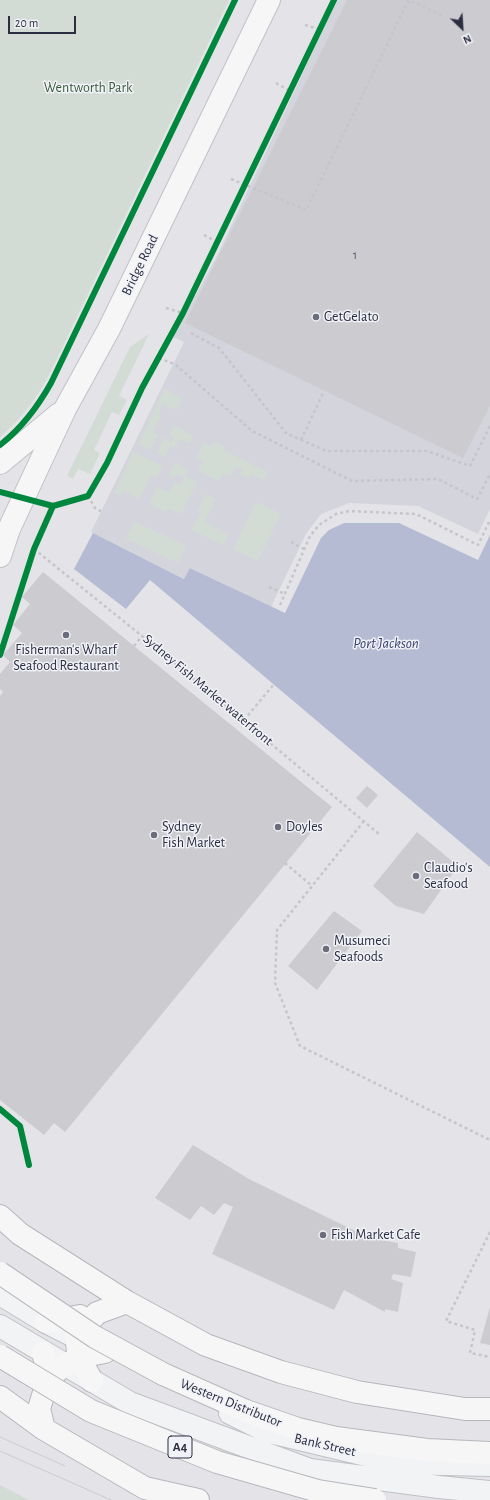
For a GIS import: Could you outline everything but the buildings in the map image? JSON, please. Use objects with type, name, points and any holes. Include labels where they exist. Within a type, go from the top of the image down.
[{"type":"main road","name":"Bridge Road","points":[[0,556],[4,527],[64,409],[109,329],[269,0]]},
{"type":"main road","points":[[0,463],[64,409]]},
{"type":"main road","points":[[0,1216],[20,1234],[127,1302],[206,1345],[281,1372],[356,1392],[465,1409],[490,1409]]},
{"type":"main road","name":"Western Distributor","points":[[0,1273],[95,1337],[162,1374],[246,1411],[298,1430],[336,1438],[427,1450],[490,1453]]},
{"type":"main road","points":[[46,1322],[97,1313],[127,1302]]},
{"type":"main road","points":[[44,1429],[39,1409],[67,1360],[97,1313]]},
{"type":"main road","points":[[67,1360],[105,1352]]},
{"type":"main road","points":[[43,1353],[67,1360],[92,1381]]},
{"type":"main road","name":"A4","points":[[0,1356],[91,1411],[217,1462],[318,1491],[375,1500]]},
{"type":"main road","points":[[0,1397],[44,1429],[145,1488],[198,1500]]},
{"type":"street","points":[[0,1294],[46,1322],[67,1360]]},
{"type":"street","points":[[0,1326],[43,1353]]},
{"type":"street","name":"Bank Street","points":[[105,1352],[266,1431],[400,1462],[490,1465]]},
{"type":"street","name":"Bank Street","points":[[92,1381],[130,1403],[310,1470],[439,1487],[490,1492]]},
{"type":"path","points":[[231,179],[306,210],[409,0],[442,16]]},
{"type":"path","points":[[305,25],[321,27],[316,36]]},
{"type":"path","points":[[276,83],[290,91]]},
{"type":"path","points":[[287,98],[294,84]]},
{"type":"path","points":[[242,192],[248,178]]},
{"type":"path","points":[[204,235],[218,242]]},
{"type":"path","points":[[214,249],[221,235]]},
{"type":"path","points":[[180,320],[186,306]]},
{"type":"path","points":[[166,308],[183,313]]},
{"type":"path","points":[[191,332],[219,348],[286,433],[326,451],[427,451],[470,466],[490,426]]},
{"type":"path","points":[[162,351],[157,361],[176,365],[252,431],[352,481],[438,479],[477,499],[490,474]]},
{"type":"path","points":[[301,440],[324,391]]},
{"type":"path","points":[[81,498],[88,496],[92,490]]},
{"type":"path","points":[[88,496],[95,508],[104,513]]},
{"type":"path","points":[[280,605],[310,536],[319,525],[328,518],[350,511],[416,514],[478,545],[490,520]]},
{"type":"path","points":[[32,556],[37,542]]},
{"type":"path","points":[[291,542],[304,549]]},
{"type":"path","points":[[269,587],[285,594]]},
{"type":"path","points":[[134,646],[142,636]]},
{"type":"path","points":[[244,720],[275,683]]},
{"type":"path","points":[[364,821],[277,930],[275,983],[300,1046],[490,1140]]},
{"type":"path","points":[[285,863],[312,886]]},
{"type":"path","points":[[490,1232],[446,1320],[475,1330],[470,1352],[490,1357]]},
{"type":"shaded area","points":[[337,0],[490,0],[490,509],[478,534],[418,506],[349,503],[321,514],[306,534],[271,607],[191,568],[185,579],[91,532],[184,342],[173,337],[218,254]]},
{"type":"green space","name":"Wentworth Park","points":[[0,0],[229,0],[50,373],[28,408],[0,437]]},
{"type":"green space","points":[[149,334],[119,396],[127,400],[119,415],[112,412],[94,450],[100,453],[90,474],[78,469],[73,479],[67,476],[130,347]]},
{"type":"green space","points":[[165,389],[182,398],[177,410],[163,404],[158,414],[161,416],[153,432],[158,435],[150,450],[138,444]]},
{"type":"green space","points":[[174,426],[193,436],[190,443],[179,439],[174,448],[170,446],[165,457],[157,453],[164,438],[172,442],[174,437],[169,435]]},
{"type":"green space","points":[[214,442],[226,448],[225,451],[268,472],[264,480],[251,474],[248,478],[241,475],[243,470],[236,466],[231,476],[223,473],[219,481],[198,471],[203,461],[196,458],[203,443],[211,447]]},
{"type":"green space","points":[[133,452],[163,466],[157,477],[151,475],[140,499],[123,491],[121,496],[114,493]]},
{"type":"green space","points":[[175,462],[188,469],[185,476],[197,482],[181,514],[168,508],[166,512],[149,503],[157,487],[169,493],[175,482],[181,484],[184,477],[177,474],[175,478],[169,475]]},
{"type":"green space","points":[[206,494],[216,499],[205,522],[229,535],[223,545],[192,530],[200,513],[197,511]]},
{"type":"green space","points":[[256,502],[281,514],[258,561],[233,549]]},
{"type":"green space","points":[[134,522],[186,545],[178,563],[126,539]]},
{"type":"green space","points":[[0,1485],[29,1500],[0,1500]]},
{"type":"water","name":"Port Jackson","points":[[344,523],[399,523],[478,560],[490,535],[490,867],[150,580],[126,609],[74,569],[93,533],[184,579],[190,568],[285,613],[321,538],[329,530]]},
{"type":"tram line","points":[[0,1437],[65,1466]]},
{"type":"tram line","points":[[0,1451],[111,1500]]},
{"type":"cycle path","points":[[0,445],[15,432],[28,417],[51,383],[235,0]]},
{"type":"cycle path","points":[[0,492],[53,506],[88,496],[107,463],[142,388],[183,313],[334,0]]},
{"type":"cycle path","points":[[0,655],[34,549],[53,506]]},
{"type":"cycle path","points":[[0,1109],[20,1126],[29,1165]]},
{"type":"place","name":"GetGelato","points":[[316,317]]},
{"type":"place","name":"Fisherman's Wharf Seafood Restaurant","points":[[66,635]]},
{"type":"place","name":"Doyles","points":[[278,827]]},
{"type":"place","name":"Sydney Fish Market","points":[[154,835]]},
{"type":"place","name":"Claudio's Seafood","points":[[416,876]]},
{"type":"place","name":"Musumeci Seafoods","points":[[326,949]]},
{"type":"place","name":"Fish Market Cafe","points":[[323,1235]]}]
